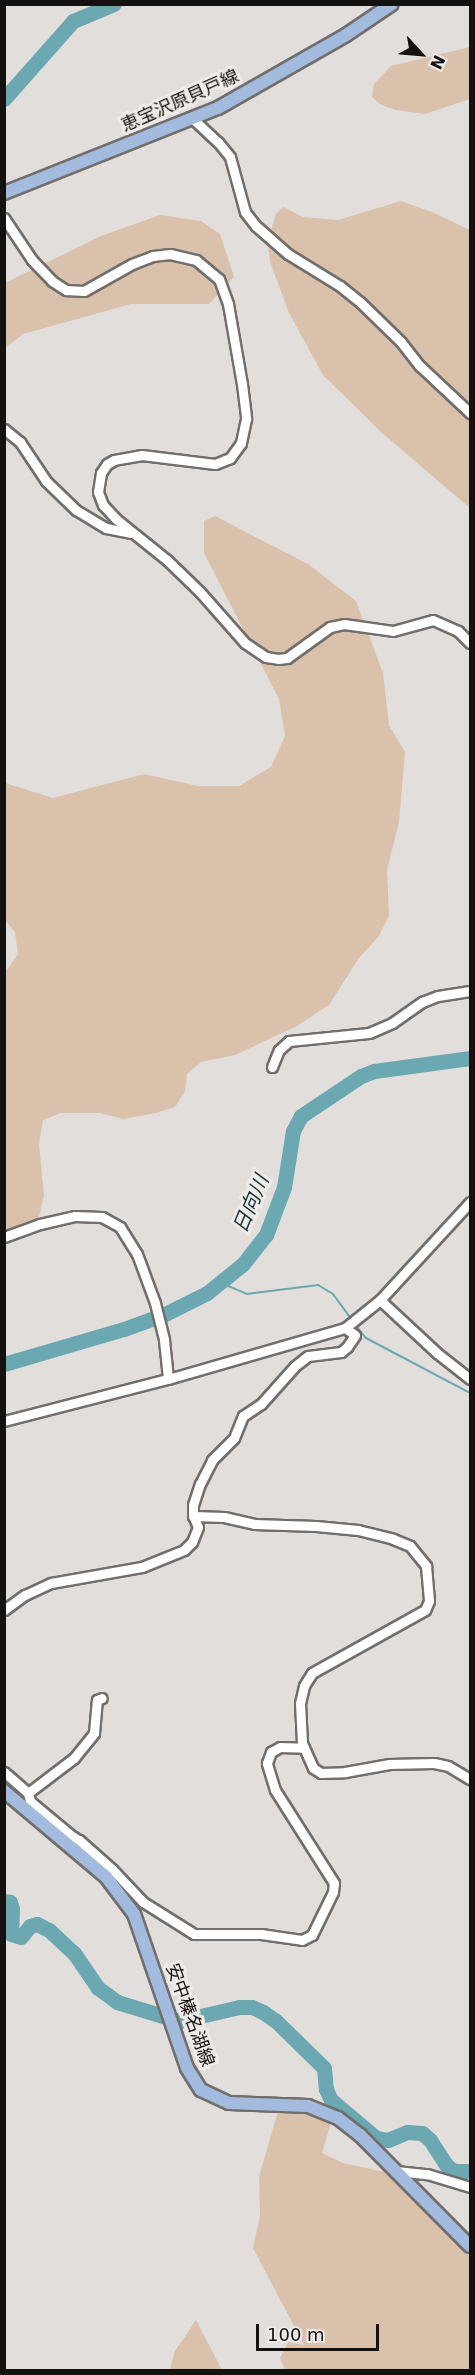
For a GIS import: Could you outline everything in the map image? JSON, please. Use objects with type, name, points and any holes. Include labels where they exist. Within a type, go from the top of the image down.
[{"type":"main road","name":"恵宝沢原貝戸線","points":[[4,193],[218,108],[336,41],[392,4]]},
{"type":"main road","name":"安中榛名湖線","points":[[4,1791],[69,1840],[106,1876],[134,1914],[191,2076],[207,2094],[229,2103],[308,2106],[338,2118],[360,2135],[471,2246]]},
{"type":"street","points":[[193,119],[218,142],[230,157],[242,204],[247,216],[256,226],[288,254],[340,286],[360,302],[401,342],[420,366],[471,413]]},
{"type":"street","points":[[4,218],[32,260],[52,281],[66,290],[84,291],[132,264],[153,256],[170,254],[196,260],[214,273],[222,284],[242,384],[246,419],[244,435],[230,458],[215,464],[142,455],[107,464],[97,483],[103,505],[200,592],[245,643],[266,657],[287,658],[317,634],[344,624],[393,631],[433,620],[458,631],[471,643]]},
{"type":"street","points":[[4,429],[20,442],[46,481],[76,510],[106,528],[132,533]]},
{"type":"street","points":[[272,1067],[279,1050],[289,1041],[369,1033],[385,1028],[431,998],[471,991]]},
{"type":"street","points":[[4,1421],[168,1379],[349,1325],[380,1300],[471,1202]]},
{"type":"street","points":[[4,1237],[40,1224],[75,1216],[95,1216],[116,1223],[124,1230],[137,1254],[155,1303],[164,1340],[168,1379]]},
{"type":"street","points":[[380,1300],[437,1353],[471,1379]]},
{"type":"street","points":[[4,1610],[25,1595],[51,1583],[142,1567],[177,1554],[189,1546],[198,1527],[193,1516],[193,1505],[204,1476],[212,1460],[234,1438],[243,1416],[261,1404],[295,1366],[308,1356],[341,1352],[347,1347],[355,1335],[349,1325]]},
{"type":"street","points":[[193,1516],[224,1517],[254,1524],[334,1527],[375,1534],[410,1546],[424,1562],[429,1601],[425,1610],[402,1625],[321,1667],[308,1679],[302,1693],[300,1713],[304,1748],[313,1768],[321,1773],[424,1762],[448,1766],[471,1779]]},
{"type":"street","points":[[28,1793],[75,1758],[94,1733],[97,1700],[102,1698]]},
{"type":"street","points":[[4,1772],[28,1793],[30,1801],[69,1840],[112,1869],[143,1902],[194,1934],[261,1935],[302,1940],[312,1935],[333,1892],[334,1883],[275,1790],[267,1764],[271,1752],[279,1747],[304,1748]]},
{"type":"street","points":[[396,2171],[427,2174],[471,2187]]},
{"type":"shaded area","points":[[470,47],[470,99],[425,114],[396,110],[381,105],[372,97],[374,84],[391,66]]},
{"type":"shaded area","points":[[401,201],[432,212],[470,230],[470,508],[381,432],[323,375],[289,313],[270,262],[268,245],[271,230],[276,214],[283,207],[303,217],[338,220]]},
{"type":"shaded area","points":[[160,215],[201,221],[220,234],[234,277],[209,304],[131,304],[23,334],[5,348],[5,283],[101,236]]},
{"type":"shaded area","points":[[215,516],[308,564],[356,601],[383,673],[389,725],[405,752],[399,822],[387,870],[389,915],[379,936],[359,958],[329,1005],[297,1026],[235,1055],[201,1062],[187,1074],[185,1091],[175,1107],[123,1119],[100,1113],[61,1113],[43,1120],[39,1144],[44,1195],[38,1221],[5,1240],[4,974],[18,954],[15,932],[5,920],[5,783],[53,798],[144,774],[198,786],[239,786],[271,767],[285,736],[279,699],[204,553],[204,521]]},
{"type":"shaded area","points":[[301,2110],[331,2123],[322,2153],[343,2163],[393,2174],[470,2252],[470,2370],[285,2370],[280,2358],[288,2342],[304,2345],[253,2248],[260,2216],[259,2177],[278,2111]]},
{"type":"shaded area","points":[[196,2320],[222,2370],[170,2370],[175,2351]]},
{"type":"waterway","points":[[4,99],[73,21],[114,4]]},
{"type":"waterway","name":"日向川","points":[[4,1364],[124,1329],[165,1314],[207,1293],[243,1264],[266,1235],[284,1187],[293,1131],[301,1116],[361,1076],[374,1071],[470,1058]]},
{"type":"waterway","points":[[221,1283],[247,1294],[318,1285],[333,1294],[352,1320]]},
{"type":"waterway","points":[[355,1325],[366,1338],[470,1393]]},
{"type":"waterway","points":[[4,1901],[10,1902],[12,1909],[11,1934],[21,1937],[30,1926],[37,1924],[49,1930],[74,1953],[98,1988],[117,2002],[179,2021],[239,2007],[252,2007],[263,2012],[276,2021],[324,2068],[326,2089],[331,2100],[376,2138],[388,2140],[407,2132],[422,2133],[430,2140],[446,2165],[454,2171],[470,2171]]}]
